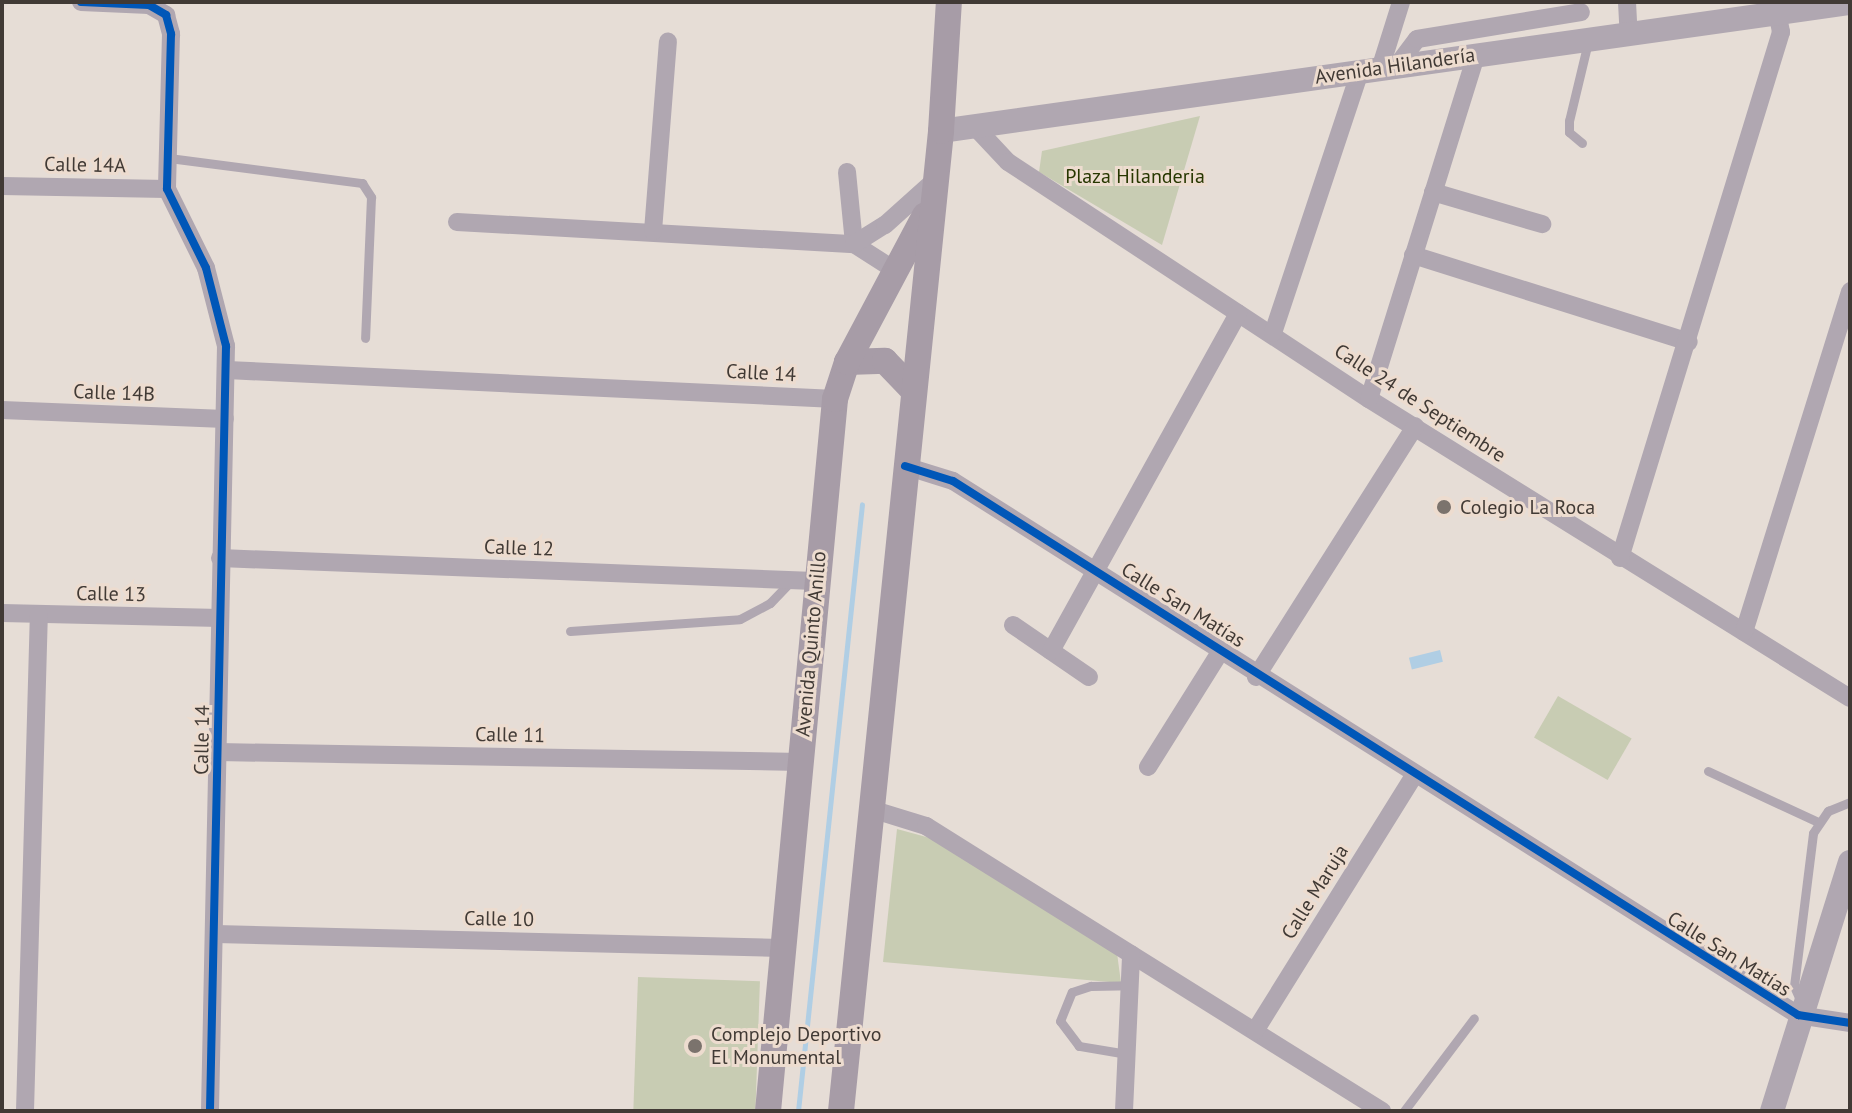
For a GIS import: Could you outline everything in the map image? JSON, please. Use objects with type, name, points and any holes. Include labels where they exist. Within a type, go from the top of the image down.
[{"type":"main road","name":"Avenida Quinto Anillo","points":[[841,1111],[911,388],[941,131],[949,2]]},
{"type":"main road","name":"Avenida Quinto Anillo","points":[[768,1111],[781,948],[801,762],[804,581],[835,399],[847,362],[896,271],[934,190]]},
{"type":"main road","points":[[847,362],[885,361],[911,388]]},
{"type":"street","points":[[81,2],[149,5],[166,15],[171,34],[167,189],[215,295],[227,370]]},
{"type":"street","points":[[1273,333],[1380,66],[1401,2]]},
{"type":"street","points":[[1627,2],[1629,35]]},
{"type":"street","name":"Avenida Hilandería","points":[[941,131],[977,129],[1380,66],[1588,42],[1850,3]]},
{"type":"street","points":[[1380,66],[1417,39],[1581,12]]},
{"type":"street","points":[[1620,558],[1689,342],[1781,32],[1778,16]]},
{"type":"street","points":[[653,231],[668,42]]},
{"type":"street","points":[[1369,399],[1476,55]]},
{"type":"street","name":"Calle 24 de Septiembre","points":[[977,129],[1008,162],[1273,333],[1369,399],[1620,558],[1850,698]]},
{"type":"street","points":[[847,172],[854,244]]},
{"type":"street","name":"Calle 14A","points":[[2,186],[167,189]]},
{"type":"street","points":[[854,244],[934,190]]},
{"type":"street","points":[[1433,192],[1542,224]]},
{"type":"street","points":[[457,222],[854,244],[896,271]]},
{"type":"street","points":[[1413,255],[1689,342]]},
{"type":"street","points":[[1744,632],[1850,291]]},
{"type":"street","points":[[1051,651],[1096,576],[1238,313]]},
{"type":"street","name":"Calle 14","points":[[210,1111],[216,934],[220,558],[227,370],[835,399]]},
{"type":"street","name":"Calle 14B","points":[[2,410],[225,419]]},
{"type":"street","points":[[1256,677],[1415,426]]},
{"type":"street","name":"Calle San Matías","points":[[905,466],[953,481],[1096,576],[1413,777],[1800,1010],[1850,1023]]},
{"type":"street","name":"Calle 12","points":[[220,558],[804,581]]},
{"type":"street","name":"Calle 13","points":[[2,613],[220,618]]},
{"type":"street","points":[[25,1111],[39,615]]},
{"type":"street","points":[[1013,625],[1089,677]]},
{"type":"street","points":[[1148,767],[1219,654]]},
{"type":"street","name":"Calle 11","points":[[218,752],[801,762]]},
{"type":"street","name":"Calle Maruja","points":[[1255,1031],[1413,777]]},
{"type":"street","points":[[871,809],[926,826],[1382,1111]]},
{"type":"street","points":[[1772,1111],[1800,1010],[1850,862]]},
{"type":"street","name":"Calle 10","points":[[216,934],[781,948]]},
{"type":"street","points":[[1124,1111],[1131,954]]},
{"type":"lane","points":[[1582,143],[1569,132],[1569,121],[1588,42]]},
{"type":"lane","points":[[169,158],[354,179],[369,189],[365,338]]},
{"type":"lane","points":[[570,631],[740,619],[804,581]]},
{"type":"lane","points":[[1708,771],[1818,822]]},
{"type":"lane","points":[[1800,1010],[1794,986],[1806,870],[1818,822],[1828,811],[1850,802]]},
{"type":"lane","points":[[1127,1054],[1079,1046],[1065,1034],[1060,1021],[1072,992],[1091,986],[1130,985]]},
{"type":"lane","points":[[1404,1111],[1474,1018]]},
{"type":"green space","name":"Plaza Hilanderia","points":[[1200,116],[1162,245],[1039,172],[1042,151]]},
{"type":"green space","points":[[1558,696],[1632,739],[1608,780],[1534,738]]},
{"type":"green space","points":[[897,829],[941,841],[1117,953],[1121,983],[883,962]]},
{"type":"green space","name":"Complejo Deportivo El Monumental","points":[[638,977],[760,981],[755,1111],[633,1111]]},
{"type":"water","points":[[1440,650],[1443,662],[1412,669],[1409,658]]},
{"type":"waterway","points":[[798,1111],[862,504]]},
{"type":"cycle path","points":[[81,2],[149,5],[166,15],[171,34],[167,189],[206,268],[226,346],[210,1111]]},
{"type":"cycle path","points":[[905,466],[953,481],[1798,1015],[1850,1023]]},
{"type":"place","name":"Colegio La Roca","points":[[1444,507]]},
{"type":"place","name":"Complejo Deportivo El Monumental","points":[[695,1046]]}]
